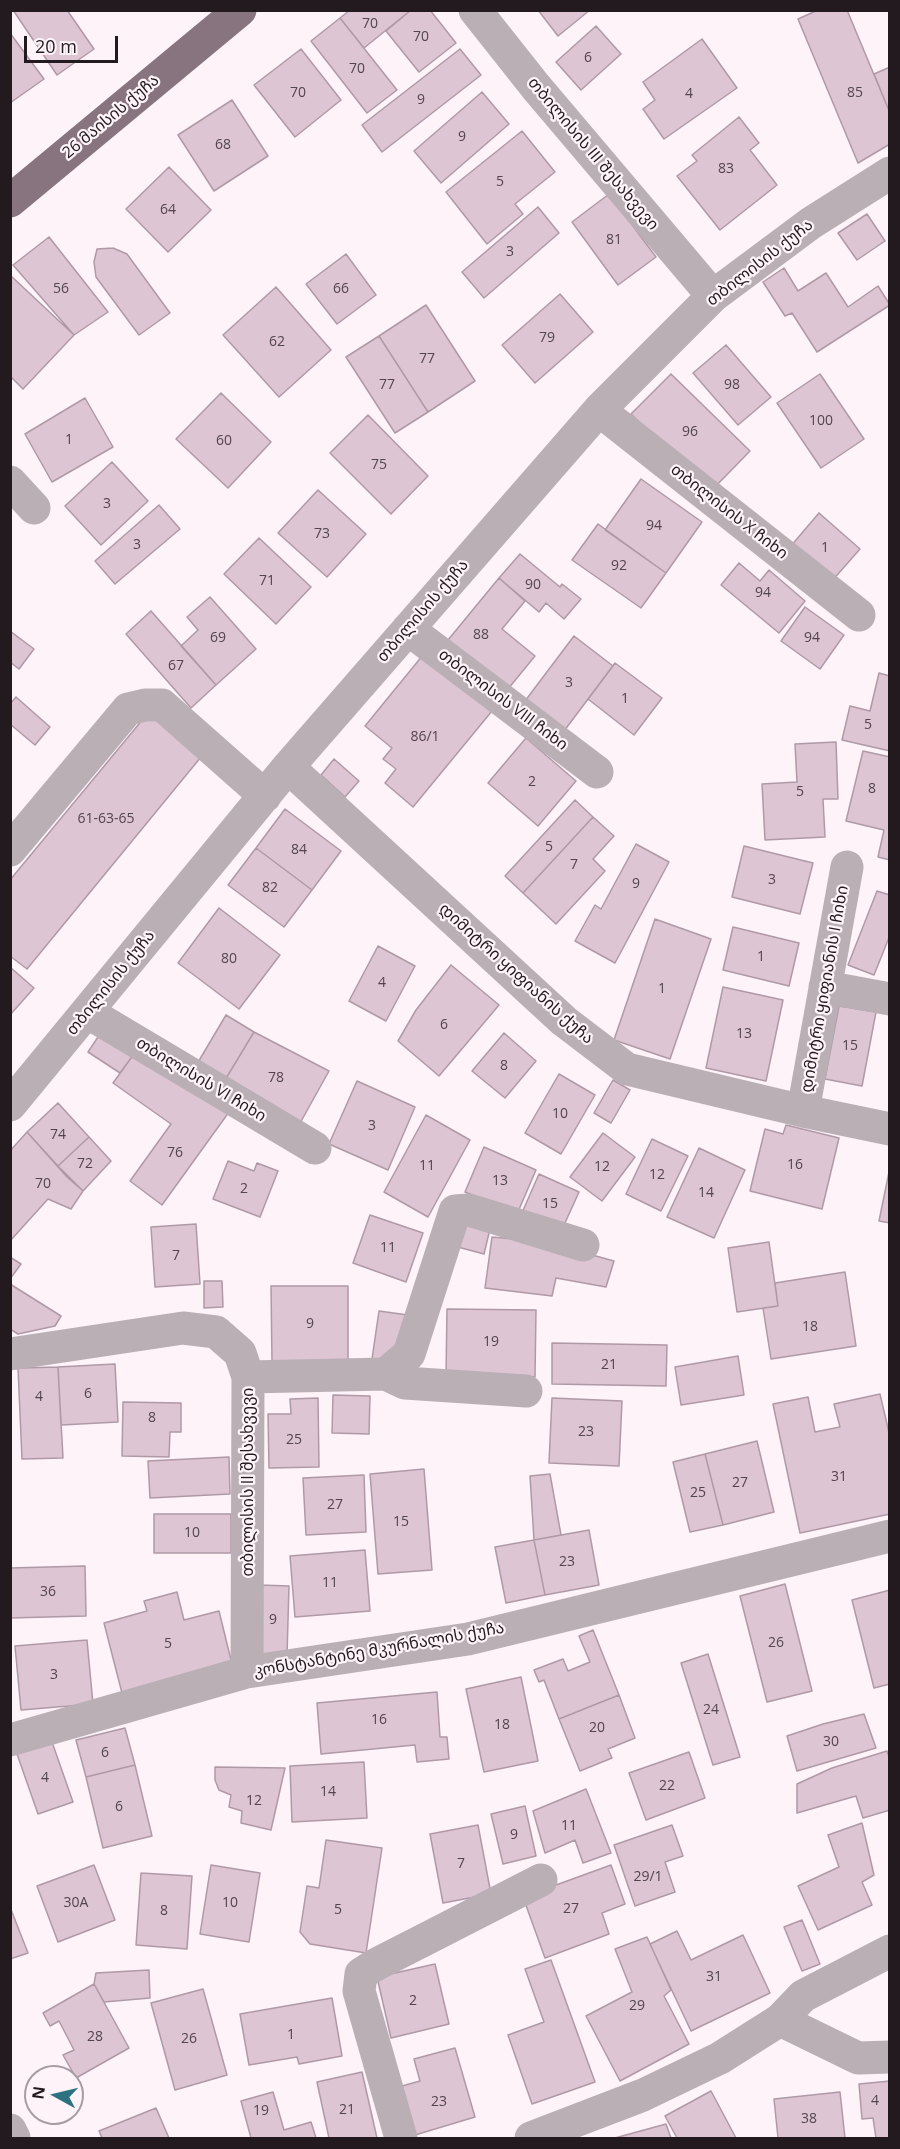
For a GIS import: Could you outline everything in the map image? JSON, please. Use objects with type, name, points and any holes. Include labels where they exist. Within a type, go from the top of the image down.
[{"type":"main road","name":"26 მაისის ქუჩა","points":[[10,201],[240,10]]},
{"type":"street","name":"თბილისის III შესახვევი","points":[[475,10],[536,87],[713,296]]},
{"type":"street","name":"თბილისის ქუჩა","points":[[10,1105],[288,767],[599,410],[713,296],[811,223],[890,173]]},
{"type":"street","name":"თბილისის X ჩიხი","points":[[599,410],[860,615]]},
{"type":"street","points":[[10,482],[34,508]]},
{"type":"street","name":"თბილისის VIII ჩიხი","points":[[408,629],[597,772]]},
{"type":"street","points":[[10,850],[128,709],[145,705],[162,705],[265,796]]},
{"type":"street","name":"დიმიტრი ყიფიანის ქუჩა","points":[[288,767],[564,1021],[627,1069],[803,1111],[890,1129]]},
{"type":"street","name":"დიმიტრი ყიფიანის I ჩიხი","points":[[803,1111],[847,867]]},
{"type":"street","points":[[825,987],[890,999]]},
{"type":"street","name":"თბილისის VI ჩიხი","points":[[87,1012],[315,1148]]},
{"type":"street","points":[[386,1374],[409,1354],[455,1211],[469,1210],[583,1245]]},
{"type":"street","name":"თბილისის II შესახვევი","points":[[10,1354],[183,1328],[216,1332],[240,1353],[248,1377],[247,1672]]},
{"type":"street","points":[[248,1377],[386,1374],[405,1383],[526,1391]]},
{"type":"street","name":"კონსტანტინე მკურნალის ქუჩა","points":[[10,1740],[247,1672],[468,1639],[890,1536]]},
{"type":"street","points":[[401,2139],[359,1991],[361,1974],[541,1881]]},
{"type":"street","points":[[531,2139],[653,2090],[720,2058],[780,2020],[803,1996],[890,1951]]},
{"type":"street","points":[[780,2020],[858,2058],[890,2057]]},
{"type":"street","points":[[10,2130],[14,2139]]},
{"type":"building","points":[[13,10],[67,10],[94,49],[57,75]]},
{"type":"building","points":[[350,10],[411,10],[364,48],[340,18]]},
{"type":"building","points":[[411,10],[430,10],[456,43],[419,72],[386,31]]},
{"type":"building","points":[[538,10],[590,10],[558,36]]},
{"type":"building","points":[[818,10],[847,10],[890,113],[890,144],[858,163],[798,19]]},
{"type":"building","points":[[340,18],[397,90],[367,113],[311,41]]},
{"type":"building","points":[[596,26],[621,54],[581,90],[556,62]]},
{"type":"building","points":[[10,33],[44,79],[10,103]]},
{"type":"building","points":[[702,39],[737,88],[664,139],[643,109],[655,100],[643,82]]},
{"type":"building","points":[[301,49],[341,100],[295,137],[254,85]]},
{"type":"building","points":[[460,49],[481,75],[382,152],[362,125]]},
{"type":"building","points":[[890,67],[890,113],[874,74]]},
{"type":"building","points":[[482,92],[509,124],[441,183],[414,151]]},
{"type":"building","points":[[232,100],[268,156],[214,191],[178,135]]},
{"type":"building","points":[[739,117],[759,143],[750,150],[777,185],[720,230],[677,176],[697,161],[692,155]]},
{"type":"building","points":[[522,131],[555,172],[515,204],[523,214],[487,244],[446,192]]},
{"type":"building","points":[[169,167],[211,210],[168,252],[126,209]]},
{"type":"building","points":[[609,194],[656,257],[618,285],[572,222]]},
{"type":"building","points":[[538,207],[559,233],[484,298],[462,272]]},
{"type":"building","points":[[867,214],[885,241],[857,260],[838,233]]},
{"type":"building","points":[[49,237],[108,312],[74,335],[13,265]]},
{"type":"building","points":[[113,248],[127,254],[170,313],[139,335],[96,277],[94,262],[97,249]]},
{"type":"building","points":[[346,254],[376,295],[337,324],[306,284]]},
{"type":"building","points":[[784,268],[798,291],[826,273],[848,307],[878,286],[890,305],[817,352],[792,313],[785,316],[763,282]]},
{"type":"building","points":[[10,275],[74,335],[23,389],[10,376]]},
{"type":"building","points":[[276,287],[331,350],[279,397],[223,335]]},
{"type":"building","points":[[560,294],[593,332],[535,383],[502,345]]},
{"type":"building","points":[[426,305],[475,381],[428,412],[379,336]]},
{"type":"building","points":[[379,336],[428,412],[395,433],[346,357]]},
{"type":"building","points":[[726,345],[771,397],[738,425],[693,373]]},
{"type":"building","points":[[671,374],[750,451],[710,492],[631,414]]},
{"type":"building","points":[[820,374],[864,439],[821,468],[777,403]]},
{"type":"building","points":[[221,393],[271,442],[228,488],[176,439]]},
{"type":"building","points":[[85,398],[113,447],[52,482],[25,434]]},
{"type":"building","points":[[368,415],[428,476],[391,514],[330,453]]},
{"type":"building","points":[[112,462],[148,501],[101,545],[65,506]]},
{"type":"building","points":[[641,479],[702,522],[666,573],[605,530]]},
{"type":"building","points":[[318,490],[366,534],[327,577],[278,533]]},
{"type":"building","points":[[159,505],[180,529],[115,584],[95,561]]},
{"type":"building","points":[[819,513],[860,549],[831,582],[790,547]]},
{"type":"building","points":[[598,524],[666,573],[641,608],[572,560]]},
{"type":"building","points":[[259,538],[311,587],[276,624],[224,574]]},
{"type":"building","points":[[520,554],[560,587],[562,584],[581,599],[564,619],[546,603],[539,612],[499,578]]},
{"type":"building","points":[[739,563],[760,581],[769,570],[805,601],[779,633],[721,585]]},
{"type":"building","points":[[499,578],[525,601],[502,629],[535,656],[508,689],[448,640]]},
{"type":"building","points":[[210,597],[256,649],[216,685],[181,646],[198,630],[187,617]]},
{"type":"building","points":[[805,607],[844,635],[820,669],[781,641]]},
{"type":"building","points":[[151,611],[216,685],[191,708],[126,634]]},
{"type":"building","points":[[10,631],[34,649],[19,669],[10,662]]},
{"type":"building","points":[[574,636],[613,666],[564,731],[525,701]]},
{"type":"building","points":[[423,655],[492,711],[413,807],[385,783],[396,769],[383,759],[392,748],[365,726]]},
{"type":"building","points":[[615,663],[662,698],[634,735],[588,699]]},
{"type":"building","points":[[879,673],[890,676],[890,751],[842,740],[850,706],[870,711]]},
{"type":"building","points":[[16,697],[50,727],[35,745],[10,724],[10,704]]},
{"type":"building","points":[[148,713],[201,757],[27,969],[10,956],[10,880]]},
{"type":"building","points":[[526,738],[576,781],[538,826],[488,783]]},
{"type":"building","points":[[836,742],[838,799],[823,799],[825,837],[765,840],[762,784],[797,782],[795,744]]},
{"type":"building","points":[[863,751],[890,757],[890,860],[878,857],[884,830],[846,821]]},
{"type":"building","points":[[334,759],[359,781],[345,797],[321,775]]},
{"type":"building","points":[[575,800],[593,817],[523,893],[505,876]]},
{"type":"building","points":[[285,809],[341,851],[312,890],[256,848]]},
{"type":"building","points":[[593,817],[614,836],[593,859],[605,871],[556,924],[523,893]]},
{"type":"building","points":[[636,844],[669,862],[615,963],[575,941],[595,905],[601,909]]},
{"type":"building","points":[[744,846],[813,863],[800,914],[732,897]]},
{"type":"building","points":[[256,848],[312,890],[284,927],[228,885]]},
{"type":"building","points":[[877,891],[890,895],[890,935],[874,975],[848,965]]},
{"type":"building","points":[[219,908],[280,955],[239,1009],[178,963]]},
{"type":"building","points":[[655,919],[711,939],[670,1059],[614,1040]]},
{"type":"building","points":[[733,927],[799,943],[789,986],[723,970]]},
{"type":"building","points":[[378,946],[415,966],[386,1021],[349,1001]]},
{"type":"building","points":[[451,965],[499,1005],[439,1076],[398,1041],[416,1010]]},
{"type":"building","points":[[10,967],[34,988],[10,1015]]},
{"type":"building","points":[[723,987],[783,1000],[766,1081],[706,1068]]},
{"type":"building","points":[[839,1006],[876,1012],[862,1086],[825,1079]]},
{"type":"building","points":[[226,1015],[254,1032],[222,1085],[194,1069]]},
{"type":"building","points":[[102,1031],[134,1054],[120,1073],[88,1052]]},
{"type":"building","points":[[254,1032],[329,1071],[299,1125],[222,1085]]},
{"type":"building","points":[[504,1033],[536,1061],[505,1098],[472,1071]]},
{"type":"building","points":[[134,1054],[229,1112],[162,1205],[130,1181],[171,1124],[113,1083]]},
{"type":"building","points":[[559,1074],[595,1095],[561,1154],[525,1133]]},
{"type":"building","points":[[613,1080],[630,1090],[611,1123],[594,1113]]},
{"type":"building","points":[[357,1081],[415,1107],[388,1170],[329,1144]]},
{"type":"building","points":[[58,1103],[89,1137],[58,1166],[27,1132]]},
{"type":"building","points":[[426,1115],[470,1140],[428,1217],[384,1192]]},
{"type":"building","points":[[786,1125],[839,1138],[822,1209],[750,1191],[765,1129],[783,1134]]},
{"type":"building","points":[[27,1132],[67,1177],[83,1191],[71,1209],[48,1199],[10,1241],[10,1151]]},
{"type":"building","points":[[603,1133],[635,1157],[602,1201],[570,1177]]},
{"type":"building","points":[[89,1137],[111,1161],[83,1191],[58,1166]]},
{"type":"building","points":[[652,1139],[688,1156],[661,1211],[626,1194]]},
{"type":"building","points":[[484,1147],[536,1170],[517,1214],[465,1192]]},
{"type":"building","points":[[699,1148],[745,1170],[714,1238],[667,1217]]},
{"type":"building","points":[[228,1161],[254,1171],[257,1163],[278,1171],[260,1217],[213,1199]]},
{"type":"building","points":[[890,1172],[890,1223],[879,1221]]},
{"type":"building","points":[[539,1174],[579,1192],[560,1234],[521,1215]]},
{"type":"building","points":[[370,1215],[423,1233],[406,1282],[353,1263]]},
{"type":"building","points":[[462,1221],[490,1229],[484,1254],[454,1246]]},
{"type":"building","points":[[196,1224],[200,1284],[155,1287],[151,1227]]},
{"type":"building","points":[[492,1237],[545,1242],[614,1261],[606,1287],[556,1278],[552,1296],[485,1288]]},
{"type":"building","points":[[769,1242],[778,1306],[737,1312],[728,1248]]},
{"type":"building","points":[[10,1257],[21,1264],[10,1279]]},
{"type":"building","points":[[845,1272],[856,1346],[771,1359],[763,1308],[778,1306],[775,1283]]},
{"type":"building","points":[[204,1281],[222,1281],[223,1307],[204,1308]]},
{"type":"building","points":[[10,1284],[61,1316],[55,1326],[18,1334],[10,1329]]},
{"type":"building","points":[[271,1286],[348,1286],[348,1362],[272,1362]]},
{"type":"building","points":[[447,1309],[536,1310],[535,1377],[446,1375]]},
{"type":"building","points":[[379,1311],[408,1315],[400,1348],[387,1361],[372,1359]]},
{"type":"building","points":[[552,1343],[667,1345],[666,1386],[552,1384]]},
{"type":"building","points":[[738,1356],[744,1395],[681,1405],[675,1367]]},
{"type":"building","points":[[115,1364],[118,1422],[61,1425],[58,1367]]},
{"type":"building","points":[[58,1367],[63,1458],[22,1459],[18,1368]]},
{"type":"building","points":[[880,1394],[890,1437],[890,1514],[800,1533],[773,1404],[808,1397],[815,1432],[840,1427],[834,1404]]},
{"type":"building","points":[[333,1395],[370,1396],[369,1434],[332,1433]]},
{"type":"building","points":[[318,1398],[319,1467],[269,1468],[268,1414],[291,1414],[290,1399]]},
{"type":"building","points":[[552,1398],[622,1401],[619,1466],[549,1463]]},
{"type":"building","points":[[123,1402],[181,1403],[181,1432],[170,1432],[169,1457],[122,1456]]},
{"type":"building","points":[[757,1441],[774,1512],[723,1525],[705,1454]]},
{"type":"building","points":[[705,1454],[723,1525],[690,1532],[673,1462]]},
{"type":"building","points":[[229,1457],[230,1494],[150,1498],[148,1461]]},
{"type":"building","points":[[424,1469],[432,1570],[378,1574],[370,1474]]},
{"type":"building","points":[[550,1474],[561,1535],[534,1540],[530,1476]]},
{"type":"building","points":[[364,1475],[366,1532],[306,1535],[303,1478]]},
{"type":"building","points":[[154,1514],[231,1514],[231,1553],[154,1553]]},
{"type":"building","points":[[589,1530],[599,1585],[545,1595],[534,1540]]},
{"type":"building","points":[[534,1540],[545,1595],[506,1603],[495,1547]]},
{"type":"building","points":[[365,1550],[370,1611],[295,1617],[290,1556]]},
{"type":"building","points":[[85,1566],[86,1616],[10,1618],[10,1568]]},
{"type":"building","points":[[785,1584],[812,1691],[767,1702],[740,1596]]},
{"type":"building","points":[[260,1585],[289,1586],[287,1655],[257,1654]]},
{"type":"building","points":[[890,1590],[890,1684],[874,1688],[852,1600]]},
{"type":"building","points":[[177,1592],[184,1620],[219,1611],[232,1664],[122,1693],[104,1623],[147,1611],[144,1601]]},
{"type":"building","points":[[593,1630],[619,1695],[559,1719],[544,1680],[539,1682],[534,1670],[563,1659],[568,1671],[590,1662],[579,1636]]},
{"type":"building","points":[[87,1640],[93,1704],[21,1710],[15,1646]]},
{"type":"building","points":[[708,1654],[740,1757],[713,1765],[681,1663]]},
{"type":"building","points":[[521,1677],[538,1761],[484,1772],[466,1689]]},
{"type":"building","points":[[437,1692],[440,1737],[447,1737],[449,1759],[417,1762],[415,1745],[321,1754],[317,1703]]},
{"type":"building","points":[[619,1695],[635,1738],[608,1749],[612,1758],[580,1771],[559,1719]]},
{"type":"building","points":[[864,1714],[876,1748],[797,1771],[787,1736]]},
{"type":"building","points":[[125,1728],[135,1765],[86,1777],[76,1740]]},
{"type":"building","points":[[52,1742],[73,1802],[38,1814],[17,1754]]},
{"type":"building","points":[[887,1751],[890,1760],[890,1810],[863,1818],[856,1796],[797,1813],[797,1784],[832,1768]]},
{"type":"building","points":[[689,1752],[705,1798],[646,1820],[629,1773]]},
{"type":"building","points":[[364,1762],[367,1818],[292,1822],[290,1766]]},
{"type":"building","points":[[135,1765],[152,1836],[103,1848],[86,1777]]},
{"type":"building","points":[[215,1767],[285,1768],[271,1830],[241,1823],[242,1811],[229,1807],[231,1795],[219,1790],[215,1780]]},
{"type":"building","points":[[586,1789],[611,1853],[583,1863],[575,1840],[545,1853],[533,1811]]},
{"type":"building","points":[[525,1806],[536,1856],[503,1864],[491,1814]]},
{"type":"building","points":[[862,1823],[874,1875],[862,1882],[872,1905],[818,1930],[798,1886],[839,1867],[828,1835]]},
{"type":"building","points":[[478,1825],[491,1894],[443,1903],[430,1834]]},
{"type":"building","points":[[672,1825],[683,1856],[665,1862],[675,1892],[635,1906],[614,1845]]},
{"type":"building","points":[[326,1840],[382,1848],[366,1953],[310,1944],[300,1932],[307,1886],[319,1888]]},
{"type":"building","points":[[94,1865],[115,1920],[58,1942],[37,1886]]},
{"type":"building","points":[[211,1865],[260,1873],[249,1942],[200,1934]]},
{"type":"building","points":[[611,1865],[625,1904],[602,1913],[609,1934],[545,1958],[523,1897]]},
{"type":"building","points":[[141,1873],[192,1876],[187,1949],[136,1945]]},
{"type":"building","points":[[10,1907],[28,1953],[10,1959]]},
{"type":"building","points":[[802,1920],[820,1964],[802,1971],[784,1927]]},
{"type":"building","points":[[677,1931],[691,1960],[743,1935],[770,1993],[691,2031],[650,1944]]},
{"type":"building","points":[[647,1937],[671,1990],[664,1996],[689,2044],[620,2081],[586,2016],[632,1992],[615,1949]]},
{"type":"building","points":[[551,1960],[595,2082],[532,2104],[508,2035],[544,2022],[525,1969]]},
{"type":"building","points":[[435,1964],[449,2024],[391,2038],[377,1977]]},
{"type":"building","points":[[149,1970],[150,1998],[104,2002],[94,1984],[96,1973]]},
{"type":"building","points":[[94,1984],[129,2048],[84,2073],[84,2065],[69,2065],[63,2055],[74,2050],[59,2021],[50,2026],[43,2013]]},
{"type":"building","points":[[203,1989],[227,2075],[175,2090],[151,2003]]},
{"type":"building","points":[[332,1998],[342,2056],[299,2064],[297,2057],[249,2065],[240,2014]]},
{"type":"building","points":[[455,2048],[475,2117],[415,2135],[402,2086],[420,2081],[414,2059]]},
{"type":"building","points":[[362,2072],[377,2138],[329,2138],[317,2082]]},
{"type":"building","points":[[890,2081],[890,2138],[876,2138],[873,2118],[862,2119],[859,2084]]},
{"type":"building","points":[[711,2091],[736,2138],[677,2138],[665,2116]]},
{"type":"building","points":[[273,2092],[284,2130],[311,2122],[316,2138],[251,2138],[241,2101]]},
{"type":"building","points":[[840,2092],[845,2138],[778,2138],[774,2099]]},
{"type":"building","points":[[156,2108],[169,2138],[102,2138],[99,2131]]},
{"type":"building","points":[[666,2124],[671,2138],[615,2138]]}]
